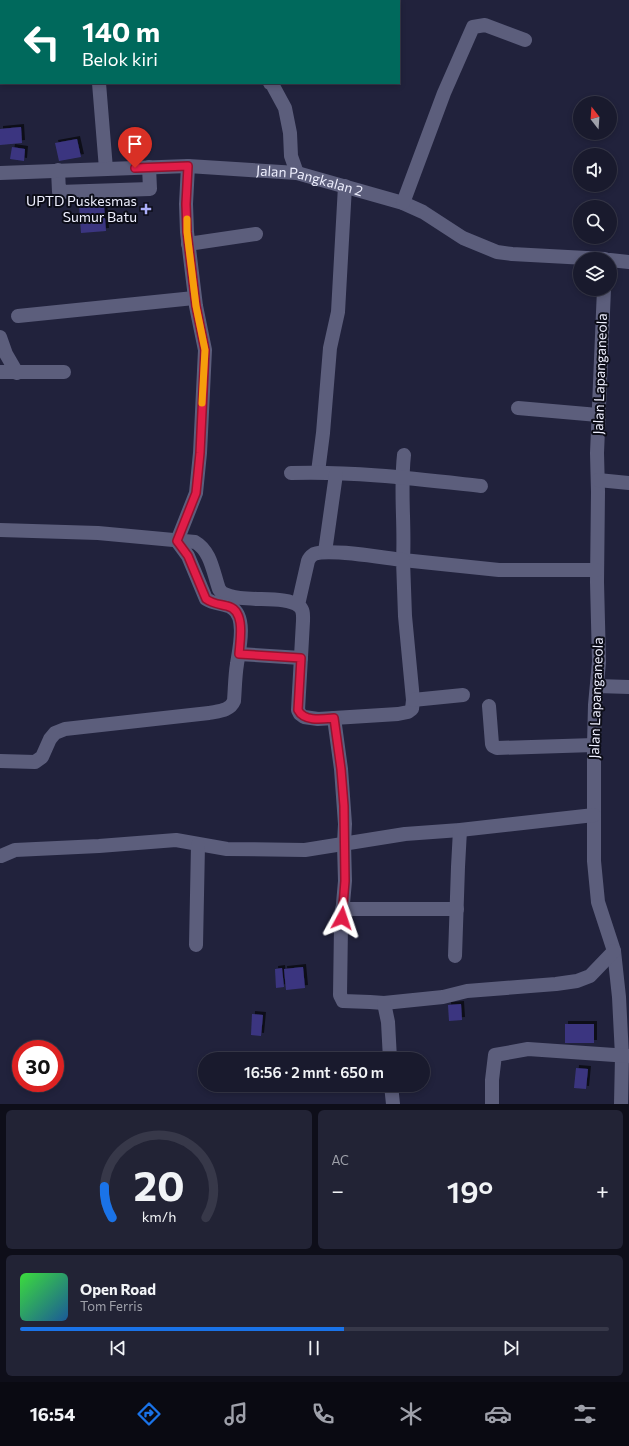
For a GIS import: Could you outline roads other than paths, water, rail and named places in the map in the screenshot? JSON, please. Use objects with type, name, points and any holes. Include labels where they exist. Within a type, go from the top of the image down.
[{"type":"street","points":[[403,203],[444,93],[473,27],[485,25],[525,40]]},
{"type":"street","points":[[99,84],[106,169]]},
{"type":"street","points":[[272,84],[285,108],[290,133],[291,156],[297,173]]},
{"type":"street","points":[[177,541],[196,493],[200,453],[205,350],[194,298],[188,244],[186,204],[188,166]]},
{"type":"street","name":"Jalan Pangkalan 2","points":[[0,173],[188,166],[297,173],[403,203],[422,212],[463,238],[497,252],[573,257]]},
{"type":"street","points":[[58,170],[59,192],[150,188],[149,167]]},
{"type":"street","points":[[318,472],[323,433],[330,348],[338,312],[345,186]]},
{"type":"street","points":[[188,244],[256,234]]},
{"type":"street","points":[[617,261],[629,262]]},
{"type":"street","name":"Jalan Lapanganeola","points":[[604,296],[597,453],[599,662],[596,686],[594,745],[594,877],[598,902],[614,951],[626,1056],[621,1104]]},
{"type":"street","points":[[18,316],[194,298]]},
{"type":"street","points":[[0,337],[6,354],[17,373]]},
{"type":"street","points":[[0,372],[64,372]]},
{"type":"street","points":[[518,408],[598,416]]},
{"type":"street","points":[[0,530],[16,529],[98,533],[195,542],[202,546],[207,553],[219,589],[222,593],[235,597],[288,601],[298,606],[302,610],[298,710],[300,714],[304,717],[318,719],[398,714],[408,712],[412,709],[413,700],[404,616],[404,523],[402,477],[404,455]]},
{"type":"street","points":[[291,473],[318,472],[402,477],[481,486]]},
{"type":"street","points":[[325,552],[336,474]]},
{"type":"street","points":[[598,480],[629,482]]},
{"type":"street","points":[[0,761],[35,762],[42,757],[50,739],[56,733],[65,729],[209,713],[225,710],[232,705],[234,701],[241,627],[237,613],[233,608],[219,605],[206,599],[188,556],[177,541]]},
{"type":"street","points":[[298,606],[310,557],[314,554],[325,552],[499,570],[597,570]]},
{"type":"street","points":[[239,654],[301,658]]},
{"type":"street","points":[[596,686],[629,687]]},
{"type":"street","points":[[413,700],[463,695]]},
{"type":"street","points":[[489,706],[492,744],[498,748],[594,745]]},
{"type":"street","points":[[334,718],[344,794],[345,824],[345,881],[340,955],[341,998],[343,1001],[384,1004],[444,997],[467,991],[577,981],[590,976],[614,951]]},
{"type":"street","points":[[1,856],[15,850],[99,846],[164,840],[176,840],[227,849],[305,850],[405,834],[460,830],[594,815]]},
{"type":"street","points":[[455,956],[460,830]]},
{"type":"street","points":[[196,945],[198,844]]},
{"type":"street","points":[[342,909],[457,909]]},
{"type":"street","points":[[384,1004],[388,1022],[390,1052]]},
{"type":"street","points":[[492,1104],[492,1080],[495,1055],[528,1049],[626,1056]]},
{"type":"street","points":[[392,1092],[393,1104]]},
{"type":"place","name":"UPTD Puskesmas Sumur Batu","points":[[146,209]]}]
